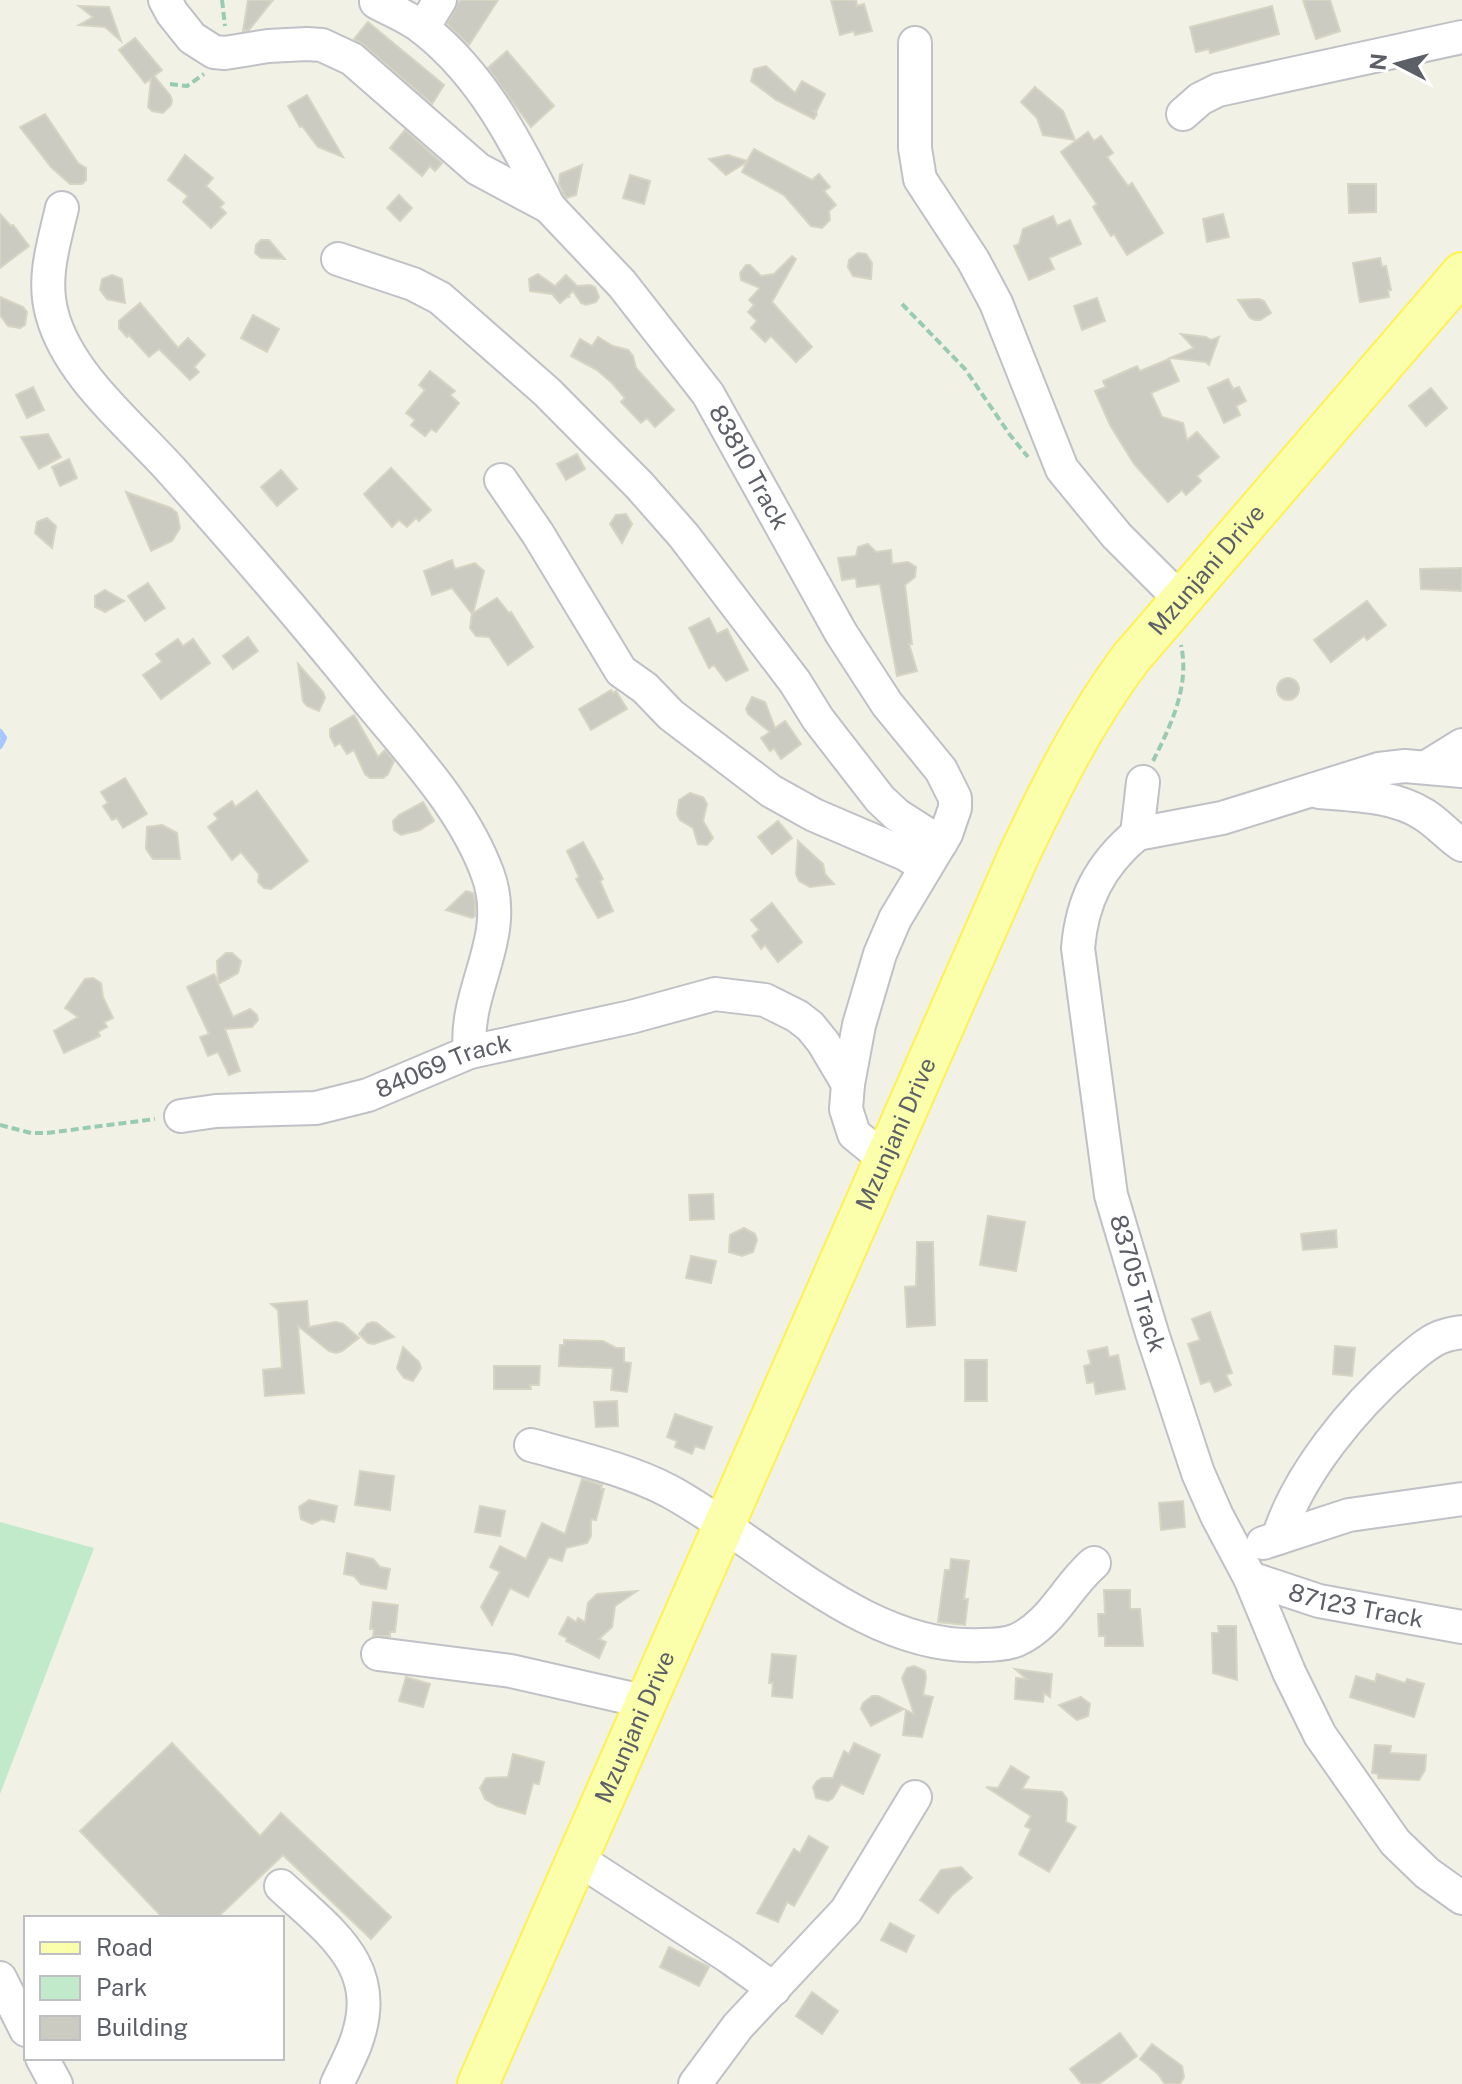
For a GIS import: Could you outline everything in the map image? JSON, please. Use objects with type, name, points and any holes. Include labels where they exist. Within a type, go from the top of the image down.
[{"type":"main road","name":"Mzunjani Drive","points":[[478,2084],[1018,857],[1068,752],[1112,684],[1174,608],[1462,273]]},
{"type":"street","name":"83810 Track","points":[[165,0],[192,38],[214,52],[307,44],[322,45],[343,53],[478,169],[549,207],[602,261],[696,376],[864,672],[950,784],[955,808],[934,855],[895,919],[880,954],[859,1025],[848,1084],[846,1109],[854,1134],[886,1160]]},
{"type":"street","points":[[423,28],[440,0]]},
{"type":"street","points":[[376,2],[423,28],[465,68],[513,137],[549,207]]},
{"type":"street","points":[[1183,114],[1200,99],[1218,90],[1462,37]]},
{"type":"street","points":[[915,43],[915,148],[920,179],[973,260],[996,303],[1062,469],[1174,608]]},
{"type":"street","points":[[62,208],[47,273],[47,297],[57,330],[73,359],[107,403],[171,470],[410,749],[441,792],[487,872],[495,898],[495,921],[486,966],[471,1011],[468,1033],[470,1052]]},
{"type":"street","points":[[338,259],[413,284],[440,298],[582,426],[684,536],[880,799],[934,855]]},
{"type":"street","points":[[501,480],[538,534],[621,671],[720,754],[771,791],[814,815],[905,854],[934,855]]},
{"type":"street","points":[[1428,766],[1462,745]]},
{"type":"street","points":[[1143,782],[1137,834],[1222,818],[1379,769],[1428,766],[1462,771]]},
{"type":"street","points":[[1306,790],[1385,800],[1411,807],[1426,815],[1462,845]]},
{"type":"street","name":"83705 Track","points":[[1137,834],[1109,860],[1096,879],[1079,932],[1080,976],[1111,1195],[1198,1473],[1244,1565],[1304,1705],[1351,1783],[1395,1842],[1427,1873],[1462,1898]]},
{"type":"street","name":"84069 Track","points":[[181,1116],[216,1111],[316,1108],[368,1095],[470,1052],[631,1017],[715,994],[739,995],[783,1007],[810,1026],[848,1084]]},
{"type":"street","points":[[1278,1538],[1286,1512],[1304,1483],[1336,1435],[1369,1396],[1429,1343],[1462,1332]]},
{"type":"street","points":[[531,1445],[635,1476],[667,1490],[816,1587],[871,1619],[903,1633],[967,1646],[997,1645],[1016,1640],[1052,1615],[1079,1576],[1094,1563]]},
{"type":"street","points":[[1244,1565],[1278,1538],[1349,1515],[1462,1499]]},
{"type":"street","name":"87123 Track","points":[[1244,1565],[1319,1601],[1462,1627]]},
{"type":"street","points":[[378,1654],[511,1671],[647,1702]]},
{"type":"street","points":[[695,2084],[738,2026],[846,1911],[915,1797]]},
{"type":"street","points":[[578,1859],[774,1989]]},
{"type":"street","points":[[281,1886],[341,1942],[356,1964],[362,1984],[363,2002],[356,2042],[337,2084]]},
{"type":"street","points":[[0,1978],[24,2026]]},
{"type":"street","points":[[43,2060],[56,2084]]},
{"type":"path","points":[[1143,782],[1170,727],[1185,665],[1174,608]]},
{"type":"path","points":[[0,1125],[31,1133],[47,1133],[181,1116]]},
{"type":"green space","points":[[0,1522],[94,1548],[0,1794]]},
{"type":"building","points":[[248,0],[273,0],[249,30],[243,31]]},
{"type":"building","points":[[460,0],[498,0],[469,45],[447,24]]},
{"type":"building","points":[[831,0],[856,0],[857,6],[864,4],[872,31],[840,35]]},
{"type":"building","points":[[1303,0],[1330,0],[1340,31],[1316,39]]},
{"type":"building","points":[[79,6],[109,7],[121,41],[105,27],[79,25],[93,17]]},
{"type":"building","points":[[1272,6],[1279,34],[1210,53],[1209,49],[1196,52],[1190,27]]},
{"type":"building","points":[[368,22],[444,85],[432,104],[354,39]]},
{"type":"building","points":[[135,38],[162,70],[154,76],[172,100],[163,113],[148,107],[151,79],[145,83],[119,50]]},
{"type":"building","points":[[507,51],[554,106],[531,127],[488,68]]},
{"type":"building","points":[[766,66],[795,93],[802,81],[825,94],[816,112],[813,110],[817,114],[814,119],[776,100],[751,81],[754,69]]},
{"type":"building","points":[[1035,87],[1063,111],[1075,140],[1043,135],[1037,118],[1021,102]]},
{"type":"building","points":[[307,95],[343,157],[318,147],[300,127],[288,106]]},
{"type":"building","points":[[45,114],[78,163],[86,168],[86,180],[82,184],[70,184],[51,167],[20,127]]},
{"type":"building","points":[[405,130],[442,163],[435,171],[430,166],[422,176],[390,148]]},
{"type":"building","points":[[1088,132],[1094,141],[1101,136],[1113,153],[1107,157],[1128,186],[1132,183],[1163,233],[1127,255],[1114,234],[1111,236],[1093,207],[1097,204],[1061,152]]},
{"type":"building","points":[[754,149],[812,180],[819,174],[830,187],[824,191],[836,205],[829,211],[830,220],[822,228],[811,226],[784,195],[742,172],[747,162],[726,175],[709,159],[728,155],[747,161]]},
{"type":"building","points":[[185,155],[213,178],[206,186],[224,203],[220,207],[226,213],[211,228],[183,202],[188,196],[168,180]]},
{"type":"building","points":[[582,165],[576,195],[566,198],[559,184],[560,174]]},
{"type":"building","points":[[630,175],[650,181],[644,204],[623,198]]},
{"type":"building","points":[[1348,184],[1376,184],[1376,212],[1349,213]]},
{"type":"building","points":[[399,195],[412,208],[400,221],[387,208]]},
{"type":"building","points":[[0,214],[29,246],[0,268]]},
{"type":"building","points":[[1223,214],[1229,237],[1207,242],[1203,219]]},
{"type":"building","points":[[1053,216],[1057,226],[1070,220],[1081,244],[1049,258],[1054,269],[1029,280],[1014,246],[1019,244],[1023,229]]},
{"type":"building","points":[[261,240],[269,240],[285,259],[261,258],[255,253],[256,245]]},
{"type":"building","points":[[858,253],[866,254],[872,263],[871,279],[853,276],[848,267],[849,260]]},
{"type":"building","points":[[792,256],[796,259],[772,302],[812,347],[796,362],[771,336],[765,342],[751,328],[757,321],[748,312],[754,305],[749,300],[760,288],[741,280],[740,273],[746,265],[750,265],[761,276],[774,274]]},
{"type":"building","points":[[1380,258],[1382,267],[1386,266],[1391,290],[1388,290],[1389,297],[1360,302],[1353,263]]},
{"type":"building","points":[[538,274],[555,286],[566,275],[577,286],[595,287],[599,297],[596,302],[586,305],[573,291],[560,303],[552,294],[530,291],[529,279]]},
{"type":"building","points":[[112,275],[122,279],[125,303],[107,299],[100,290],[102,279]]},
{"type":"building","points":[[0,297],[23,307],[27,312],[25,325],[20,328],[8,326],[0,315]]},
{"type":"building","points":[[1097,298],[1105,321],[1082,330],[1074,306]]},
{"type":"building","points":[[1238,300],[1264,301],[1271,313],[1255,320],[1250,318]]},
{"type":"building","points":[[140,303],[178,348],[188,338],[205,355],[194,367],[199,372],[190,380],[159,349],[149,357],[119,328],[119,321]]},
{"type":"building","points":[[253,315],[279,329],[267,352],[241,338]]},
{"type":"building","points":[[1181,334],[1211,340],[1219,337],[1209,365],[1206,362],[1170,358],[1194,348]]},
{"type":"building","points":[[598,337],[628,350],[636,368],[674,410],[655,427],[647,418],[641,423],[621,402],[625,398],[597,370],[571,356],[580,339],[592,346]]},
{"type":"building","points":[[1169,359],[1179,381],[1151,393],[1162,417],[1183,423],[1187,440],[1197,432],[1219,457],[1197,476],[1201,481],[1186,495],[1182,490],[1168,502],[1134,464],[1110,425],[1095,391],[1106,387],[1103,381],[1137,366],[1140,371]]},
{"type":"building","points":[[430,371],[455,391],[450,395],[459,403],[436,432],[431,429],[425,436],[411,425],[415,420],[406,413],[425,390],[419,385]]},
{"type":"building","points":[[1228,379],[1233,389],[1239,387],[1246,401],[1236,406],[1240,415],[1224,423],[1208,388]]},
{"type":"building","points":[[33,387],[44,410],[27,418],[16,395]]},
{"type":"building","points":[[1431,388],[1447,408],[1426,426],[1409,406]]},
{"type":"building","points":[[48,434],[61,457],[39,469],[21,437]]},
{"type":"building","points":[[577,454],[585,469],[566,480],[557,464]]},
{"type":"building","points":[[69,459],[77,478],[60,486],[52,467]]},
{"type":"building","points":[[391,468],[431,510],[407,527],[399,520],[392,527],[364,494]]},
{"type":"building","points":[[281,470],[297,489],[277,506],[261,487]]},
{"type":"building","points":[[126,492],[177,513],[180,528],[172,541],[151,551]]},
{"type":"building","points":[[626,514],[632,524],[622,543],[610,524],[616,515]]},
{"type":"building","points":[[47,518],[56,526],[52,548],[35,533],[37,522]]},
{"type":"building","points":[[868,544],[876,552],[891,550],[892,564],[908,562],[916,567],[915,577],[905,585],[912,644],[909,644],[917,671],[897,676],[880,584],[857,587],[856,578],[842,580],[838,558],[856,556],[858,547]]},
{"type":"building","points":[[452,560],[455,569],[475,563],[484,571],[473,613],[497,598],[511,612],[533,647],[508,665],[489,637],[476,636],[470,628],[472,614],[452,588],[432,595],[424,571]]},
{"type":"building","points":[[1462,568],[1462,591],[1421,589],[1420,569]]},
{"type":"building","points":[[148,583],[165,608],[145,621],[128,596]]},
{"type":"building","points":[[105,590],[124,601],[105,612],[95,607],[95,596]]},
{"type":"building","points":[[1367,601],[1386,625],[1367,640],[1364,636],[1331,662],[1314,640]]},
{"type":"building","points":[[709,618],[717,634],[727,629],[748,670],[726,681],[714,665],[709,668],[689,628]]},
{"type":"building","points":[[248,637],[258,651],[233,669],[223,656]]},
{"type":"building","points":[[178,639],[183,646],[193,639],[210,663],[161,699],[143,675],[162,662],[156,654]]},
{"type":"building","points":[[298,664],[323,692],[325,698],[319,711],[303,701]]},
{"type":"building","points":[[1284,678],[1292,678],[1299,689],[1292,700],[1284,700],[1277,693],[1277,685]]},
{"type":"building","points":[[611,690],[613,693],[616,691],[627,709],[591,730],[579,709]]},
{"type":"building","points":[[752,697],[765,702],[775,728],[785,721],[801,744],[781,759],[774,748],[770,751],[761,738],[770,732],[748,714],[746,709]]},
{"type":"building","points":[[354,715],[378,757],[385,750],[394,761],[383,778],[370,778],[354,750],[347,754],[340,743],[335,746],[330,736],[330,729]]},
{"type":"building","points":[[125,778],[147,814],[123,828],[117,818],[112,820],[103,806],[108,803],[101,792]]},
{"type":"building","points":[[257,791],[308,861],[271,889],[264,888],[258,882],[259,874],[241,852],[232,860],[208,827],[218,819],[214,814],[232,801],[235,807]]},
{"type":"building","points":[[690,793],[703,797],[707,804],[703,821],[713,838],[707,845],[698,844],[693,828],[680,820],[677,814],[679,800]]},
{"type":"building","points":[[423,802],[434,821],[420,830],[401,835],[394,830],[393,821],[399,815]]},
{"type":"building","points":[[778,821],[792,838],[772,854],[758,837]]},
{"type":"building","points":[[162,825],[177,833],[180,859],[153,859],[146,849],[147,827]]},
{"type":"building","points":[[798,841],[823,864],[825,874],[834,884],[810,887],[799,881],[796,874]]},
{"type":"building","points":[[583,842],[603,879],[600,881],[613,911],[598,918],[576,879],[579,877],[567,851]]},
{"type":"building","points":[[466,891],[473,893],[475,901],[475,916],[472,918],[446,910]]},
{"type":"building","points":[[772,903],[802,942],[778,962],[765,945],[761,949],[752,936],[759,930],[751,920]]},
{"type":"building","points":[[226,953],[232,953],[241,961],[238,973],[218,984],[233,1017],[250,1009],[258,1020],[252,1027],[225,1029],[240,1071],[229,1075],[218,1052],[208,1056],[200,1037],[209,1034],[187,987],[214,974],[218,982],[217,961]]},
{"type":"building","points":[[93,978],[101,983],[103,997],[113,1018],[104,1022],[107,1027],[98,1032],[100,1036],[64,1053],[54,1031],[78,1017],[65,1008],[85,979]]},
{"type":"building","points":[[713,1194],[714,1219],[690,1220],[689,1195]]},
{"type":"building","points":[[988,1216],[1025,1222],[1016,1271],[980,1265]]},
{"type":"building","points":[[744,1228],[755,1234],[757,1240],[753,1252],[742,1256],[729,1252],[730,1235]]},
{"type":"building","points":[[1336,1230],[1337,1247],[1303,1250],[1301,1234]]},
{"type":"building","points":[[917,1242],[933,1242],[935,1325],[907,1327],[905,1287],[916,1286]]},
{"type":"building","points":[[691,1256],[716,1261],[711,1283],[686,1278]]},
{"type":"building","points":[[307,1301],[309,1327],[336,1322],[359,1338],[336,1353],[329,1351],[298,1326],[304,1393],[265,1396],[263,1370],[282,1368],[278,1310],[271,1304]]},
{"type":"building","points":[[1210,1312],[1232,1373],[1226,1375],[1231,1385],[1215,1392],[1210,1381],[1201,1384],[1188,1344],[1200,1340],[1192,1319]]},
{"type":"building","points":[[372,1322],[394,1337],[368,1343],[359,1334]]},
{"type":"building","points":[[564,1340],[603,1341],[616,1348],[624,1348],[624,1362],[631,1363],[627,1392],[611,1390],[613,1368],[559,1366],[560,1345],[564,1345]]},
{"type":"building","points":[[1335,1346],[1355,1348],[1352,1376],[1333,1374]]},
{"type":"building","points":[[403,1347],[421,1368],[413,1381],[404,1378],[397,1368]]},
{"type":"building","points":[[1107,1347],[1109,1357],[1118,1355],[1125,1389],[1096,1394],[1094,1382],[1087,1383],[1084,1366],[1091,1364],[1088,1351]]},
{"type":"building","points":[[965,1360],[987,1360],[987,1401],[965,1401]]},
{"type":"building","points":[[494,1366],[540,1366],[539,1385],[530,1385],[531,1389],[494,1389]]},
{"type":"building","points":[[617,1401],[618,1426],[596,1427],[594,1402]]},
{"type":"building","points":[[675,1414],[712,1427],[704,1449],[695,1446],[692,1454],[675,1447],[677,1441],[667,1437]]},
{"type":"building","points":[[360,1471],[394,1476],[390,1510],[355,1505]]},
{"type":"building","points":[[582,1479],[602,1485],[601,1489],[604,1489],[596,1520],[591,1519],[591,1536],[587,1543],[566,1548],[562,1561],[549,1557],[528,1597],[510,1588],[492,1625],[481,1607],[500,1572],[490,1567],[500,1546],[526,1559],[542,1523],[565,1534]]},
{"type":"building","points":[[309,1500],[337,1506],[334,1522],[322,1519],[312,1524],[301,1519],[299,1507]]},
{"type":"building","points":[[1183,1501],[1185,1527],[1161,1530],[1159,1503]]},
{"type":"building","points":[[480,1506],[505,1511],[500,1536],[475,1532]]},
{"type":"building","points":[[347,1553],[373,1559],[380,1567],[390,1569],[386,1589],[361,1584],[354,1576],[344,1574]]},
{"type":"building","points":[[951,1559],[969,1561],[964,1599],[968,1599],[965,1625],[938,1622],[945,1570],[950,1570]]},
{"type":"building","points":[[1104,1590],[1130,1590],[1130,1609],[1140,1609],[1143,1646],[1105,1646],[1105,1636],[1099,1636],[1098,1614],[1105,1614]]},
{"type":"building","points":[[637,1591],[615,1606],[612,1627],[599,1639],[606,1642],[599,1658],[566,1641],[567,1638],[559,1634],[568,1617],[576,1622],[578,1618],[585,1622],[588,1603],[597,1594]]},
{"type":"building","points":[[373,1602],[398,1605],[395,1632],[390,1632],[390,1636],[373,1636],[374,1629],[370,1629]]},
{"type":"building","points":[[1218,1626],[1236,1626],[1237,1680],[1213,1673],[1212,1633],[1219,1633]]},
{"type":"building","points":[[772,1654],[796,1656],[792,1698],[772,1696],[773,1683],[769,1683]]},
{"type":"building","points":[[914,1666],[925,1671],[923,1695],[933,1697],[922,1737],[903,1735],[906,1710],[914,1714],[902,1678],[907,1668]]},
{"type":"building","points":[[1015,1669],[1052,1674],[1050,1697],[1044,1693],[1043,1702],[1015,1699],[1016,1678],[1027,1679]]},
{"type":"building","points":[[1377,1674],[1405,1683],[1407,1679],[1424,1684],[1414,1717],[1350,1697],[1356,1676],[1375,1682]]},
{"type":"building","points":[[406,1677],[430,1684],[423,1707],[399,1701]]},
{"type":"building","points":[[872,1696],[904,1709],[871,1726],[861,1709]]},
{"type":"building","points":[[1081,1697],[1090,1704],[1088,1716],[1077,1720],[1059,1705]]},
{"type":"building","points":[[172,1743],[260,1836],[281,1813],[391,1917],[371,1939],[283,1855],[219,1916],[161,1916],[80,1831]]},
{"type":"building","points":[[854,1743],[880,1755],[863,1794],[841,1784],[828,1801],[816,1798],[813,1787],[817,1781],[833,1778],[844,1751],[849,1754]]},
{"type":"building","points":[[1375,1745],[1391,1746],[1390,1753],[1426,1755],[1425,1770],[1419,1780],[1378,1778],[1378,1774],[1372,1773]]},
{"type":"building","points":[[513,1754],[544,1762],[539,1784],[533,1783],[525,1814],[497,1806],[485,1799],[480,1788],[486,1778],[508,1777]]},
{"type":"building","points":[[1011,1766],[1029,1777],[1022,1789],[1062,1792],[1067,1799],[1066,1822],[1076,1827],[1049,1872],[1019,1854],[1031,1829],[1025,1826],[1031,1816],[986,1787],[998,1788]]},
{"type":"building","points":[[809,1836],[828,1847],[794,1906],[787,1902],[778,1922],[757,1913],[794,1849],[800,1853]]},
{"type":"building","points":[[961,1867],[972,1878],[952,1895],[938,1913],[920,1900],[941,1870]]},
{"type":"building","points":[[890,1923],[914,1936],[906,1952],[881,1940]]},
{"type":"building","points":[[669,1947],[709,1967],[699,1986],[660,1967]]},
{"type":"building","points":[[812,1992],[838,2011],[822,2034],[796,2016]]},
{"type":"building","points":[[1120,2033],[1137,2056],[1099,2084],[1082,2084],[1070,2069]]},
{"type":"building","points":[[1152,2044],[1182,2066],[1184,2077],[1180,2084],[1165,2084],[1140,2059]]},
{"type":"waterway","points":[[0,732],[4,738],[0,746]]}]
